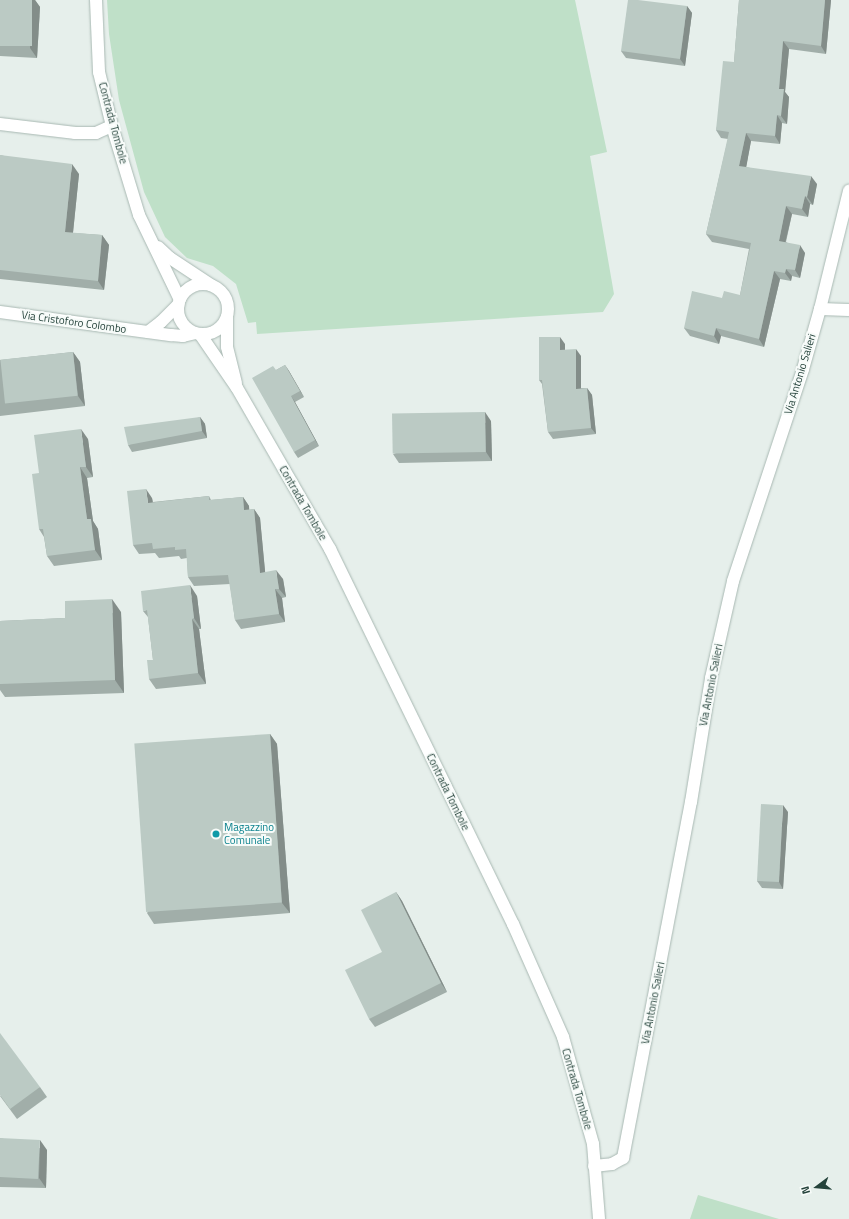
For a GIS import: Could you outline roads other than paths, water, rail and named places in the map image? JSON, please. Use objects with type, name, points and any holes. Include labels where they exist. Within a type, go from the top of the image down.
[{"type":"street","name":"Contrada Tombole","points":[[96,0],[99,72],[112,126],[139,215],[179,302]]},
{"type":"street","points":[[0,124],[75,134],[96,133],[112,126]]},
{"type":"street","name":"Via Antonio Salieri","points":[[594,1166],[612,1164],[623,1158],[691,802],[711,678],[733,581],[803,369],[820,310],[849,192]]},
{"type":"street","name":"Contrada Tombole","points":[[152,242],[170,258],[212,286]]},
{"type":"street","points":[[148,332],[161,322],[190,288],[205,284],[212,286],[224,295],[229,309],[227,317],[220,328],[207,334],[197,333],[187,328],[182,322],[178,313],[179,302]]},
{"type":"street","points":[[820,310],[849,310]]},
{"type":"street","name":"Via Cristoforo Colombo","points":[[0,312],[183,336],[197,333]]},
{"type":"street","name":"Contrada Tombole","points":[[227,317],[227,347],[237,388]]},
{"type":"street","name":"Contrada Tombole","points":[[197,333],[237,388],[330,549],[513,924],[563,1037],[593,1144],[599,1219]]},
{"type":"place","name":"Magazzino Comunale","points":[[216,834]]}]
